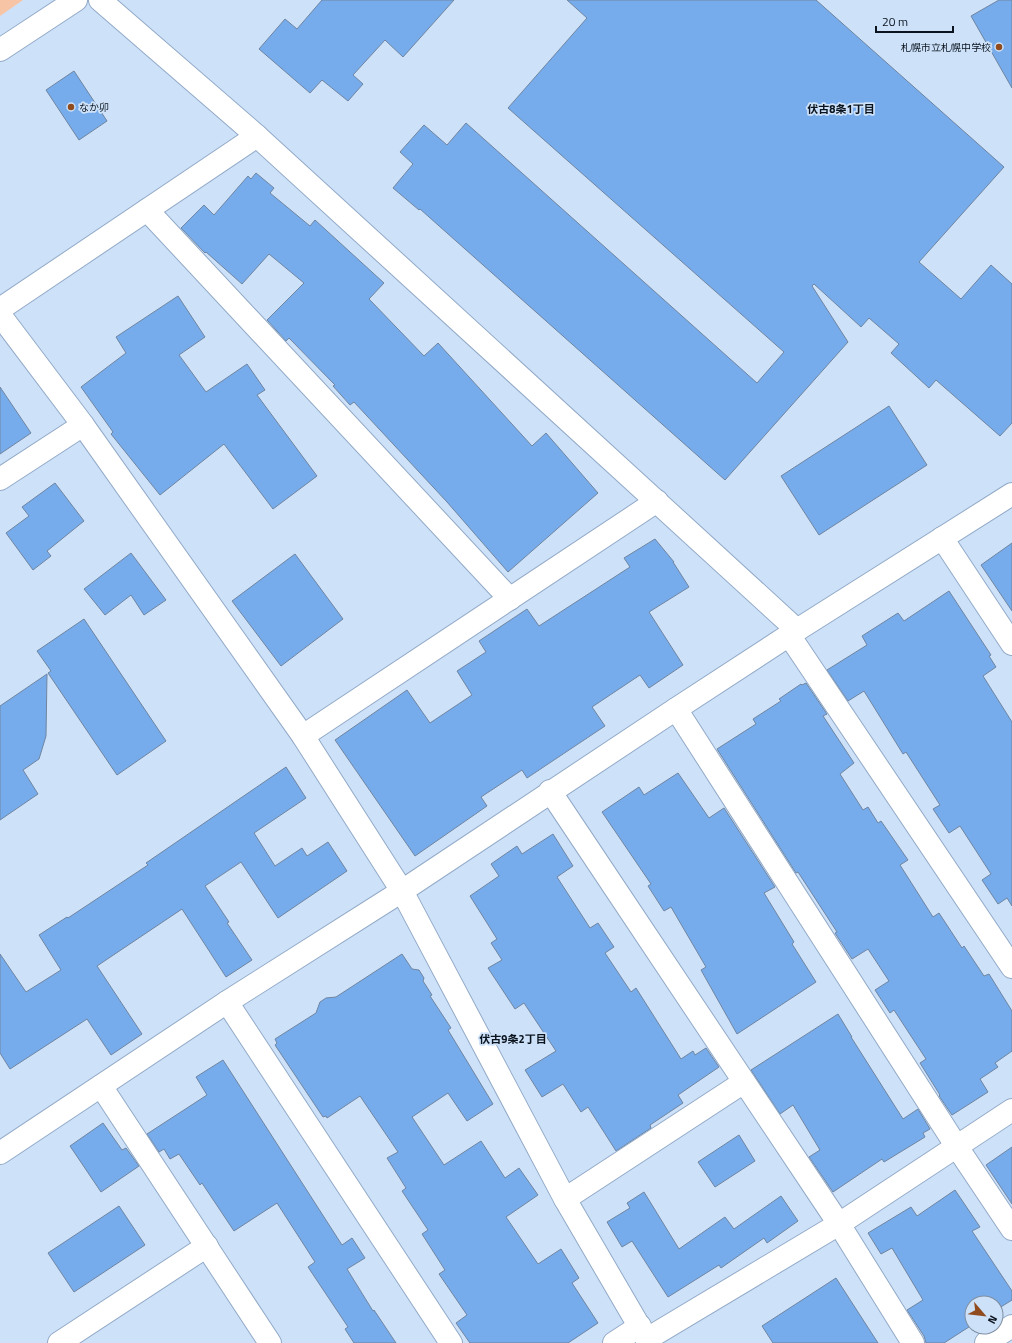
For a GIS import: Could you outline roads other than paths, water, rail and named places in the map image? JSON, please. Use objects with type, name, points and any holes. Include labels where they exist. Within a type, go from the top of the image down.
[{"type":"street","points":[[0,50],[76,0]]},
{"type":"street","points":[[100,0],[256,136],[657,502],[793,633],[1012,967]]},
{"type":"street","points":[[0,309],[256,136]]},
{"type":"street","points":[[147,210],[510,599]]},
{"type":"street","points":[[0,315],[83,425],[302,736],[402,890],[565,1199],[645,1336]]},
{"type":"street","points":[[0,479],[83,425]]},
{"type":"street","points":[[0,1153],[227,1002],[402,890],[550,791],[793,633],[1012,494]]},
{"type":"street","points":[[302,736],[657,502]]},
{"type":"street","points":[[942,538],[1012,644]]},
{"type":"street","points":[[676,709],[1012,1229]]},
{"type":"street","points":[[550,791],[839,1224],[913,1343]]},
{"type":"street","points":[[227,1002],[451,1343]]},
{"type":"street","points":[[565,1199],[744,1082]]},
{"type":"street","points":[[101,1086],[270,1343]]},
{"type":"street","points":[[614,1343],[645,1336],[839,1224],[1012,1110]]},
{"type":"street","points":[[70,1340],[207,1246]]},
{"type":"street","points":[[986,1343],[1012,1326]]},
{"type":"place","name":"札幌市立札幌中学校","points":[[999,47]]},
{"type":"place","name":"なか卯","points":[[71,107]]},
{"type":"district","name":"伏古8条1丁目","points":[[841,109]]},
{"type":"district","name":"伏古9条2丁目","points":[[513,1039]]}]
